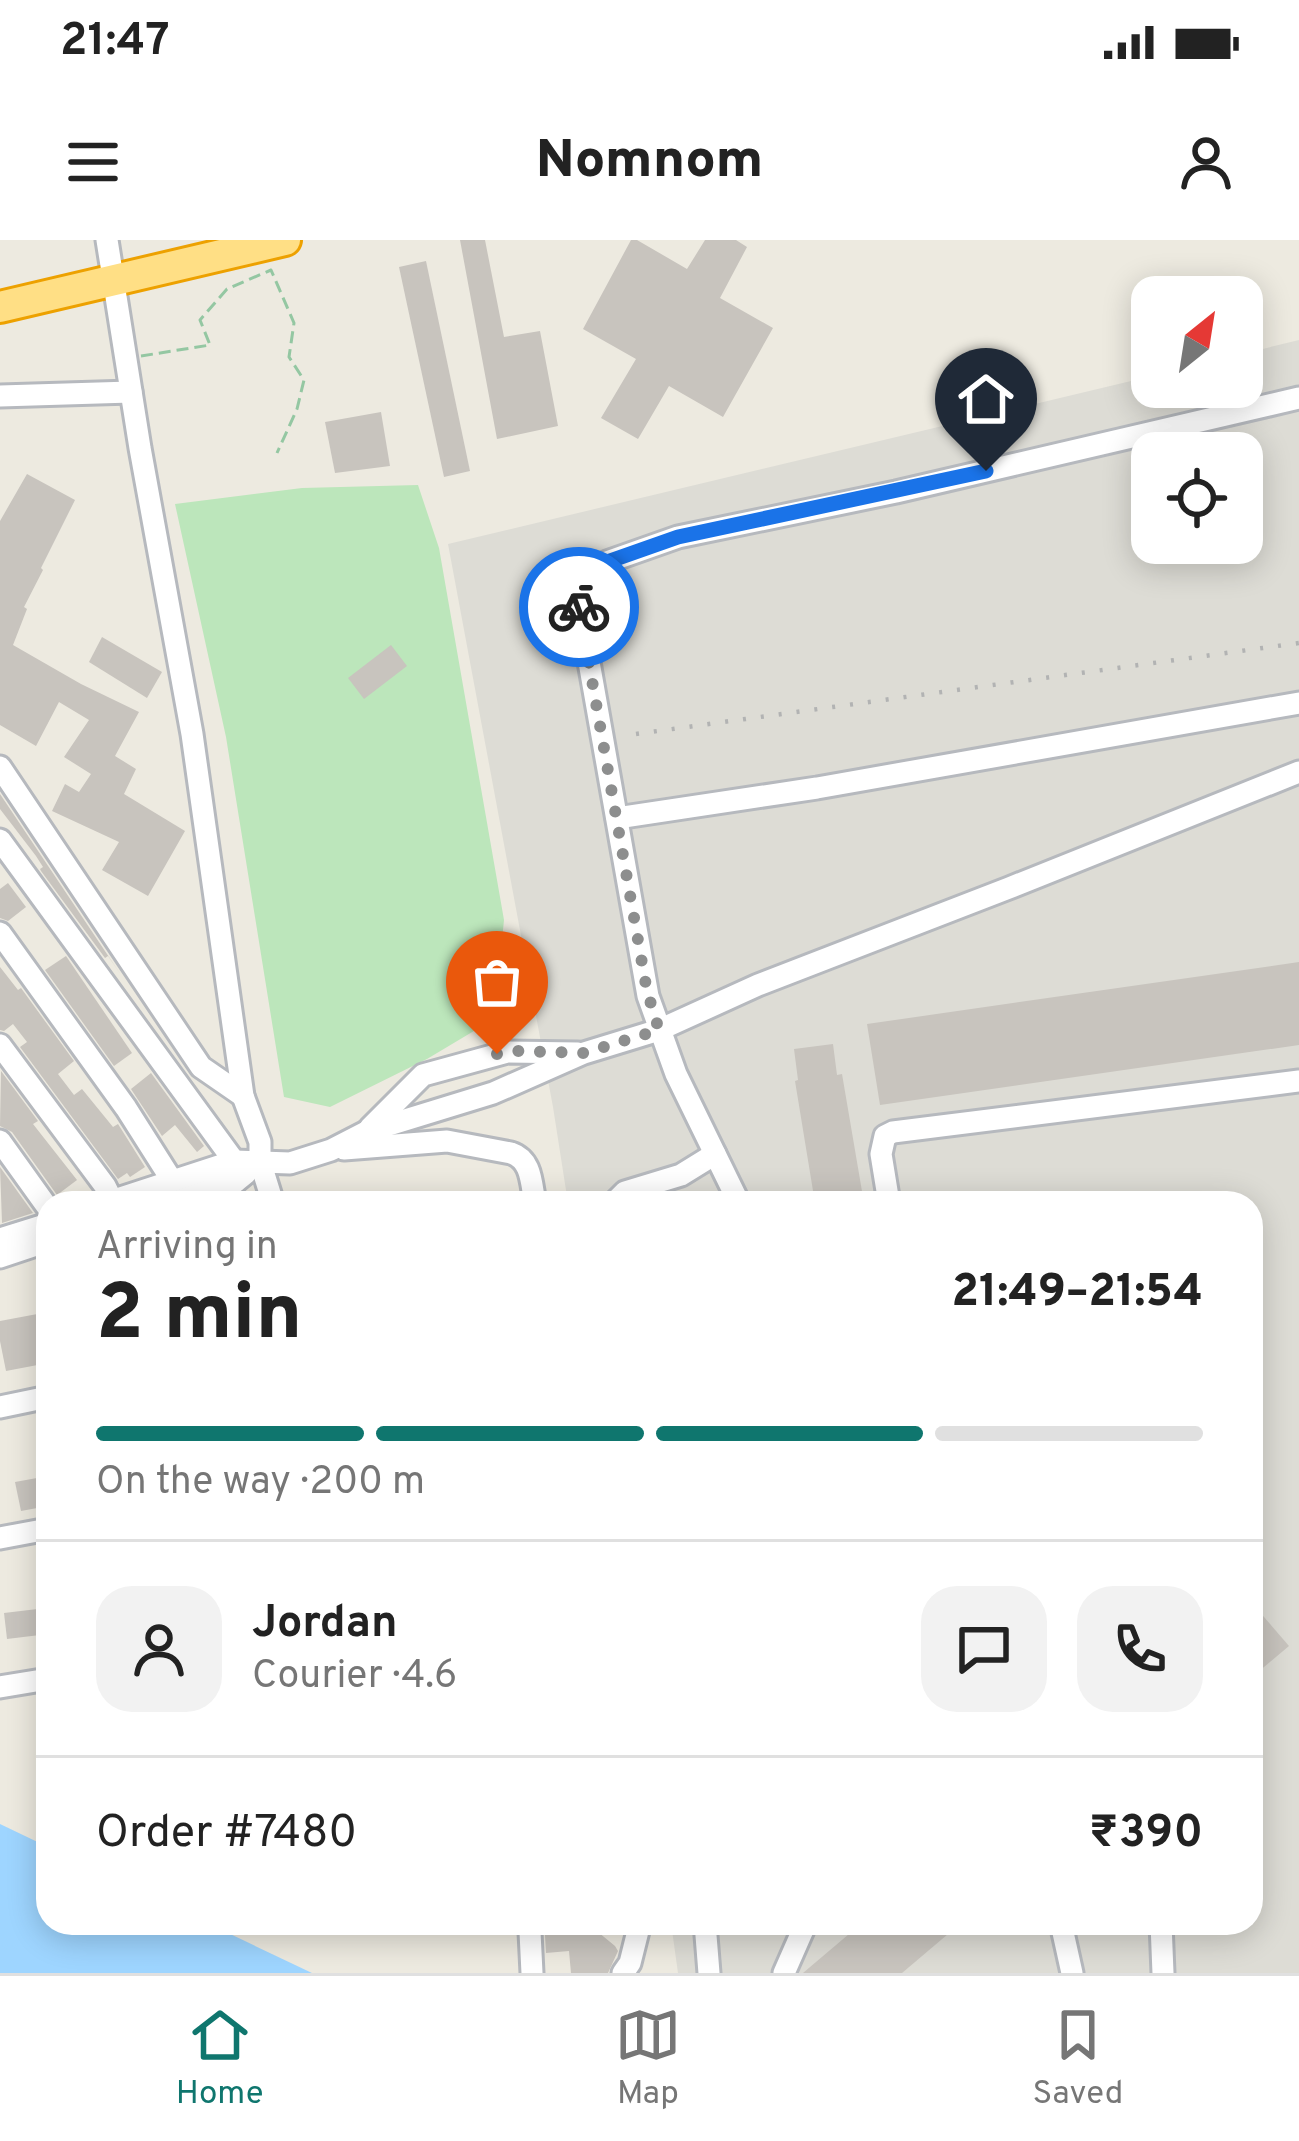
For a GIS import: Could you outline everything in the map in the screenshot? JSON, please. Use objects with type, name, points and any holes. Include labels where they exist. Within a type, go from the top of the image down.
[{"type":"highway","points":[[0,288],[200,240]]},
{"type":"highway","points":[[0,308],[111,260],[285,240]]},
{"type":"street","points":[[111,260],[192,734],[243,1096],[260,1142],[269,1191]]},
{"type":"street","points":[[0,396],[130,392]]},
{"type":"street","points":[[733,1191],[676,1074],[647,991],[577,593],[583,575],[678,537],[896,492],[1299,398]]},
{"type":"street","points":[[617,818],[818,788],[1299,703]]},
{"type":"street","points":[[0,767],[201,1066],[243,1096]]},
{"type":"street","points":[[195,1191],[260,1161],[290,1163],[331,1150],[366,1132],[493,1093],[584,1053],[659,1030],[758,985],[1299,772]]},
{"type":"street","points":[[0,840],[235,1171]]},
{"type":"street","points":[[0,933],[172,1179]]},
{"type":"street","points":[[0,1045],[106,1191]]},
{"type":"street","points":[[366,1132],[423,1075],[507,1052],[584,1053]]},
{"type":"street","points":[[887,1191],[881,1154],[885,1136],[892,1132],[1299,1081]]},
{"type":"street","points":[[0,1141],[36,1191]]},
{"type":"street","points":[[331,1150],[447,1141],[511,1153],[527,1164],[533,1191]]},
{"type":"street","points":[[628,1191],[681,1174],[715,1154]]},
{"type":"street","points":[[139,1191],[172,1179],[235,1171]]},
{"type":"street","points":[[1,1242],[36,1229]]},
{"type":"street","points":[[1,1242],[36,1241]]},
{"type":"street","points":[[0,1407],[36,1400]]},
{"type":"street","points":[[0,1538],[36,1531]]},
{"type":"street","points":[[0,1687],[36,1680]]},
{"type":"street","points":[[530,1935],[532,1973]]},
{"type":"street","points":[[623,1973],[637,1935]]},
{"type":"street","points":[[706,1935],[709,1973]]},
{"type":"street","points":[[784,1973],[801,1935]]},
{"type":"street","points":[[1064,1935],[1072,1973]]},
{"type":"street","points":[[1161,1935],[1163,1973]]},
{"type":"path","points":[[126,358],[210,345],[200,320],[227,290],[271,270],[294,323],[290,357],[304,380],[277,453]]},
{"type":"shaded area","points":[[1299,340],[1299,1973],[678,1973],[673,1935],[1263,1935],[1263,1191],[566,1191],[448,544],[1131,381],[1131,408],[1263,408],[1263,349]]},
{"type":"green space","points":[[418,485],[439,548],[504,920],[494,1019],[330,1107],[284,1097],[226,737],[175,504],[302,488]]},
{"type":"water","points":[[0,1824],[36,1841],[36,1935],[232,1935],[312,1973],[0,1973]]},
{"type":"building","points":[[460,240],[485,240],[504,337],[540,331],[558,426],[497,439]]},
{"type":"building","points":[[631,240],[687,269],[705,240],[736,240],[747,247],[720,298],[773,328],[723,417],[669,386],[638,439],[601,418],[636,359],[583,329]]},
{"type":"building","points":[[426,261],[470,471],[444,477],[399,267]]},
{"type":"building","points":[[381,412],[390,466],[335,473],[325,422]]},
{"type":"building","points":[[27,474],[75,500],[24,607],[13,645],[139,712],[115,756],[136,769],[124,794],[185,831],[148,896],[102,870],[119,842],[52,811],[65,784],[79,792],[91,774],[64,757],[89,720],[59,702],[36,746],[0,725],[0,521]]},
{"type":"building","points":[[102,637],[162,672],[147,698],[89,662]]},
{"type":"building","points":[[391,645],[407,666],[364,699],[348,678]]},
{"type":"building","points":[[0,794],[121,975],[41,871],[36,856],[0,809]]},
{"type":"building","points":[[8,883],[26,907],[8,921],[0,918],[0,889]]},
{"type":"building","points":[[66,956],[132,1053],[114,1066],[45,970]]},
{"type":"building","points":[[1299,962],[1299,1045],[880,1105],[867,1024]]},
{"type":"building","points":[[0,967],[74,1061],[58,1074],[74,1095],[82,1089],[113,1127],[118,1124],[145,1167],[118,1179],[20,1047],[27,1042],[13,1024],[0,1030]]},
{"type":"building","points":[[833,1044],[862,1191],[813,1191],[794,1049]]},
{"type":"building","points":[[1,1071],[38,1121],[33,1124],[77,1180],[54,1191],[12,1132],[0,1126]]},
{"type":"building","points":[[151,1073],[204,1146],[197,1152],[175,1125],[162,1136],[131,1089]]},
{"type":"building","points":[[0,1167],[33,1213],[2,1223]]},
{"type":"building","points":[[36,1314],[36,1365],[6,1371],[0,1321]]},
{"type":"building","points":[[36,1478],[36,1508],[21,1511],[15,1482]]},
{"type":"building","points":[[36,1609],[36,1635],[7,1639],[4,1613]]},
{"type":"building","points":[[1263,1616],[1289,1646],[1263,1668]]},
{"type":"building","points":[[545,1935],[602,1935],[618,1951],[608,1973],[571,1973],[569,1951],[546,1953]]},
{"type":"building","points":[[848,1935],[947,1935],[902,1973],[803,1973]]},
{"type":"railway","points":[[636,734],[1299,643]]},
{"type":"way so far","points":[[497,1054],[584,1053],[659,1030],[647,991],[579,607]]},
{"type":"route","points":[[579,607],[577,593],[583,575],[678,537],[986,471]]}]
